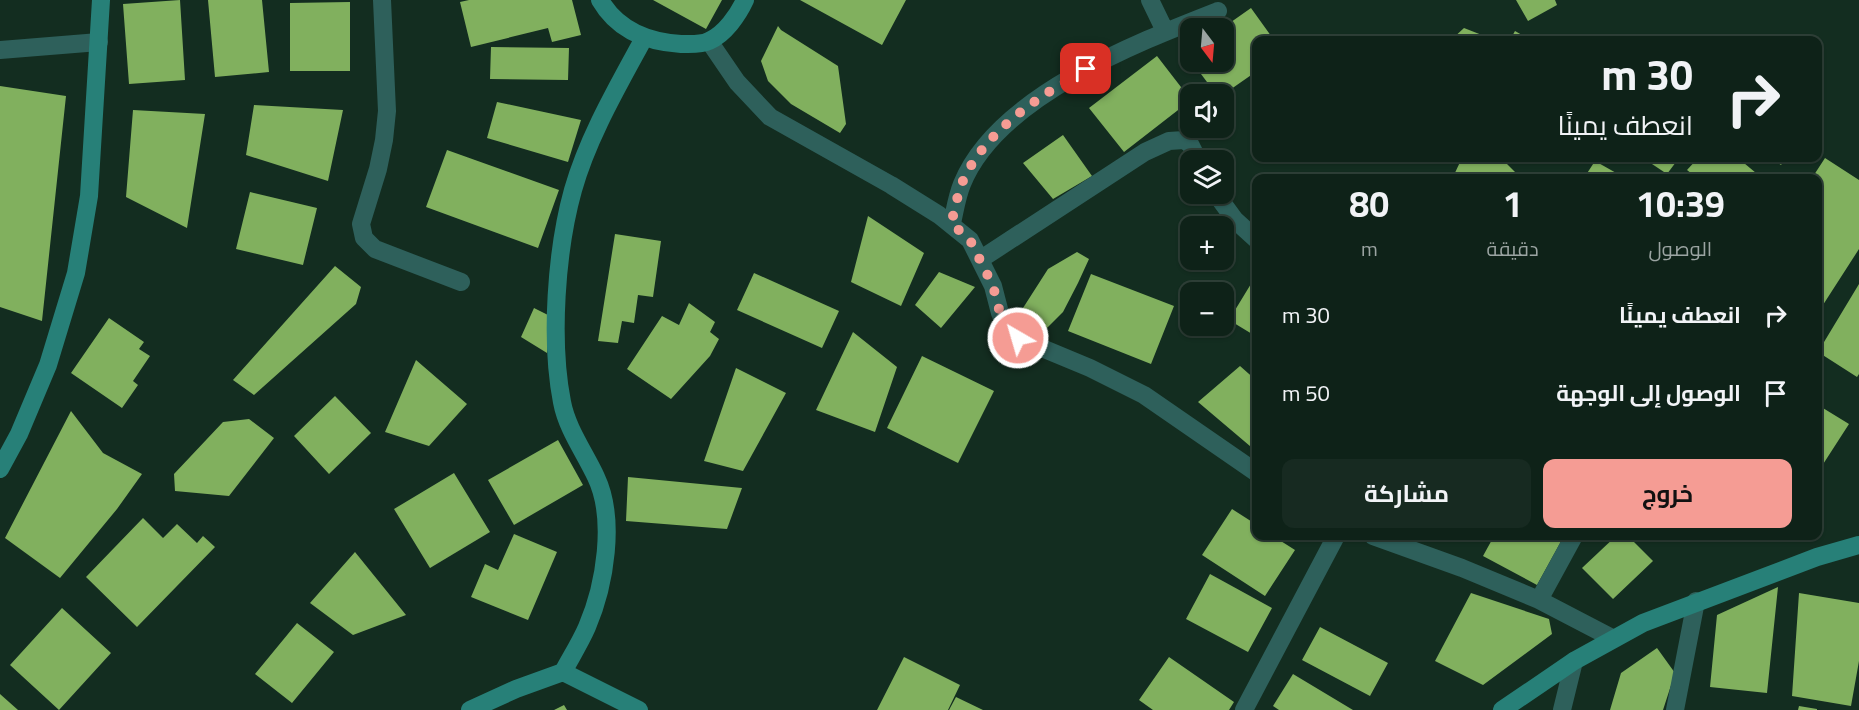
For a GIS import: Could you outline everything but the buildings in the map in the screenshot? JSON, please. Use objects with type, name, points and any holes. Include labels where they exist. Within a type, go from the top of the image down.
[{"type":"street","points":[[0,470],[19,434],[48,365],[76,273],[89,196],[101,0]]},
{"type":"street","points":[[382,0],[387,111],[378,169],[361,224],[364,238],[375,249],[461,282]]},
{"type":"street","points":[[600,0],[610,14],[628,31],[644,38],[687,44],[709,41],[729,25],[745,0]]},
{"type":"street","points":[[1150,0],[1165,32]]},
{"type":"street","points":[[951,223],[962,183],[977,158],[997,134],[1029,105],[1086,69],[1165,32],[1218,11]]},
{"type":"street","points":[[470,710],[516,689],[563,672],[587,627],[598,591],[605,555],[606,508],[597,477],[582,450],[562,404],[556,335],[561,239],[573,188],[595,134],[644,38]]},
{"type":"street","points":[[709,41],[737,82],[770,117],[891,185],[951,223],[970,240],[993,286],[1006,327],[1018,338],[1090,368],[1144,395],[1252,470]]},
{"type":"street","points":[[0,50],[99,42]]},
{"type":"street","points":[[981,259],[1136,158],[1169,141],[1184,140],[1193,150]]},
{"type":"street","points":[[1223,204],[1235,220],[1252,235]]},
{"type":"street","points":[[1244,710],[1334,540]]},
{"type":"street","points":[[1384,540],[1462,568],[1539,600],[1612,638]]},
{"type":"street","points":[[1539,600],[1572,540]]},
{"type":"street","points":[[1502,710],[1574,661],[1643,622],[1817,557],[1859,545]]},
{"type":"street","points":[[1675,710],[1696,602]]},
{"type":"street","points":[[1562,710],[1574,661]]},
{"type":"street","points":[[563,672],[639,710]]},
{"type":"route","points":[[1018,338],[1006,327],[993,286],[970,240],[951,223],[962,183],[977,158],[997,134],[1029,105],[1086,69]]}]
